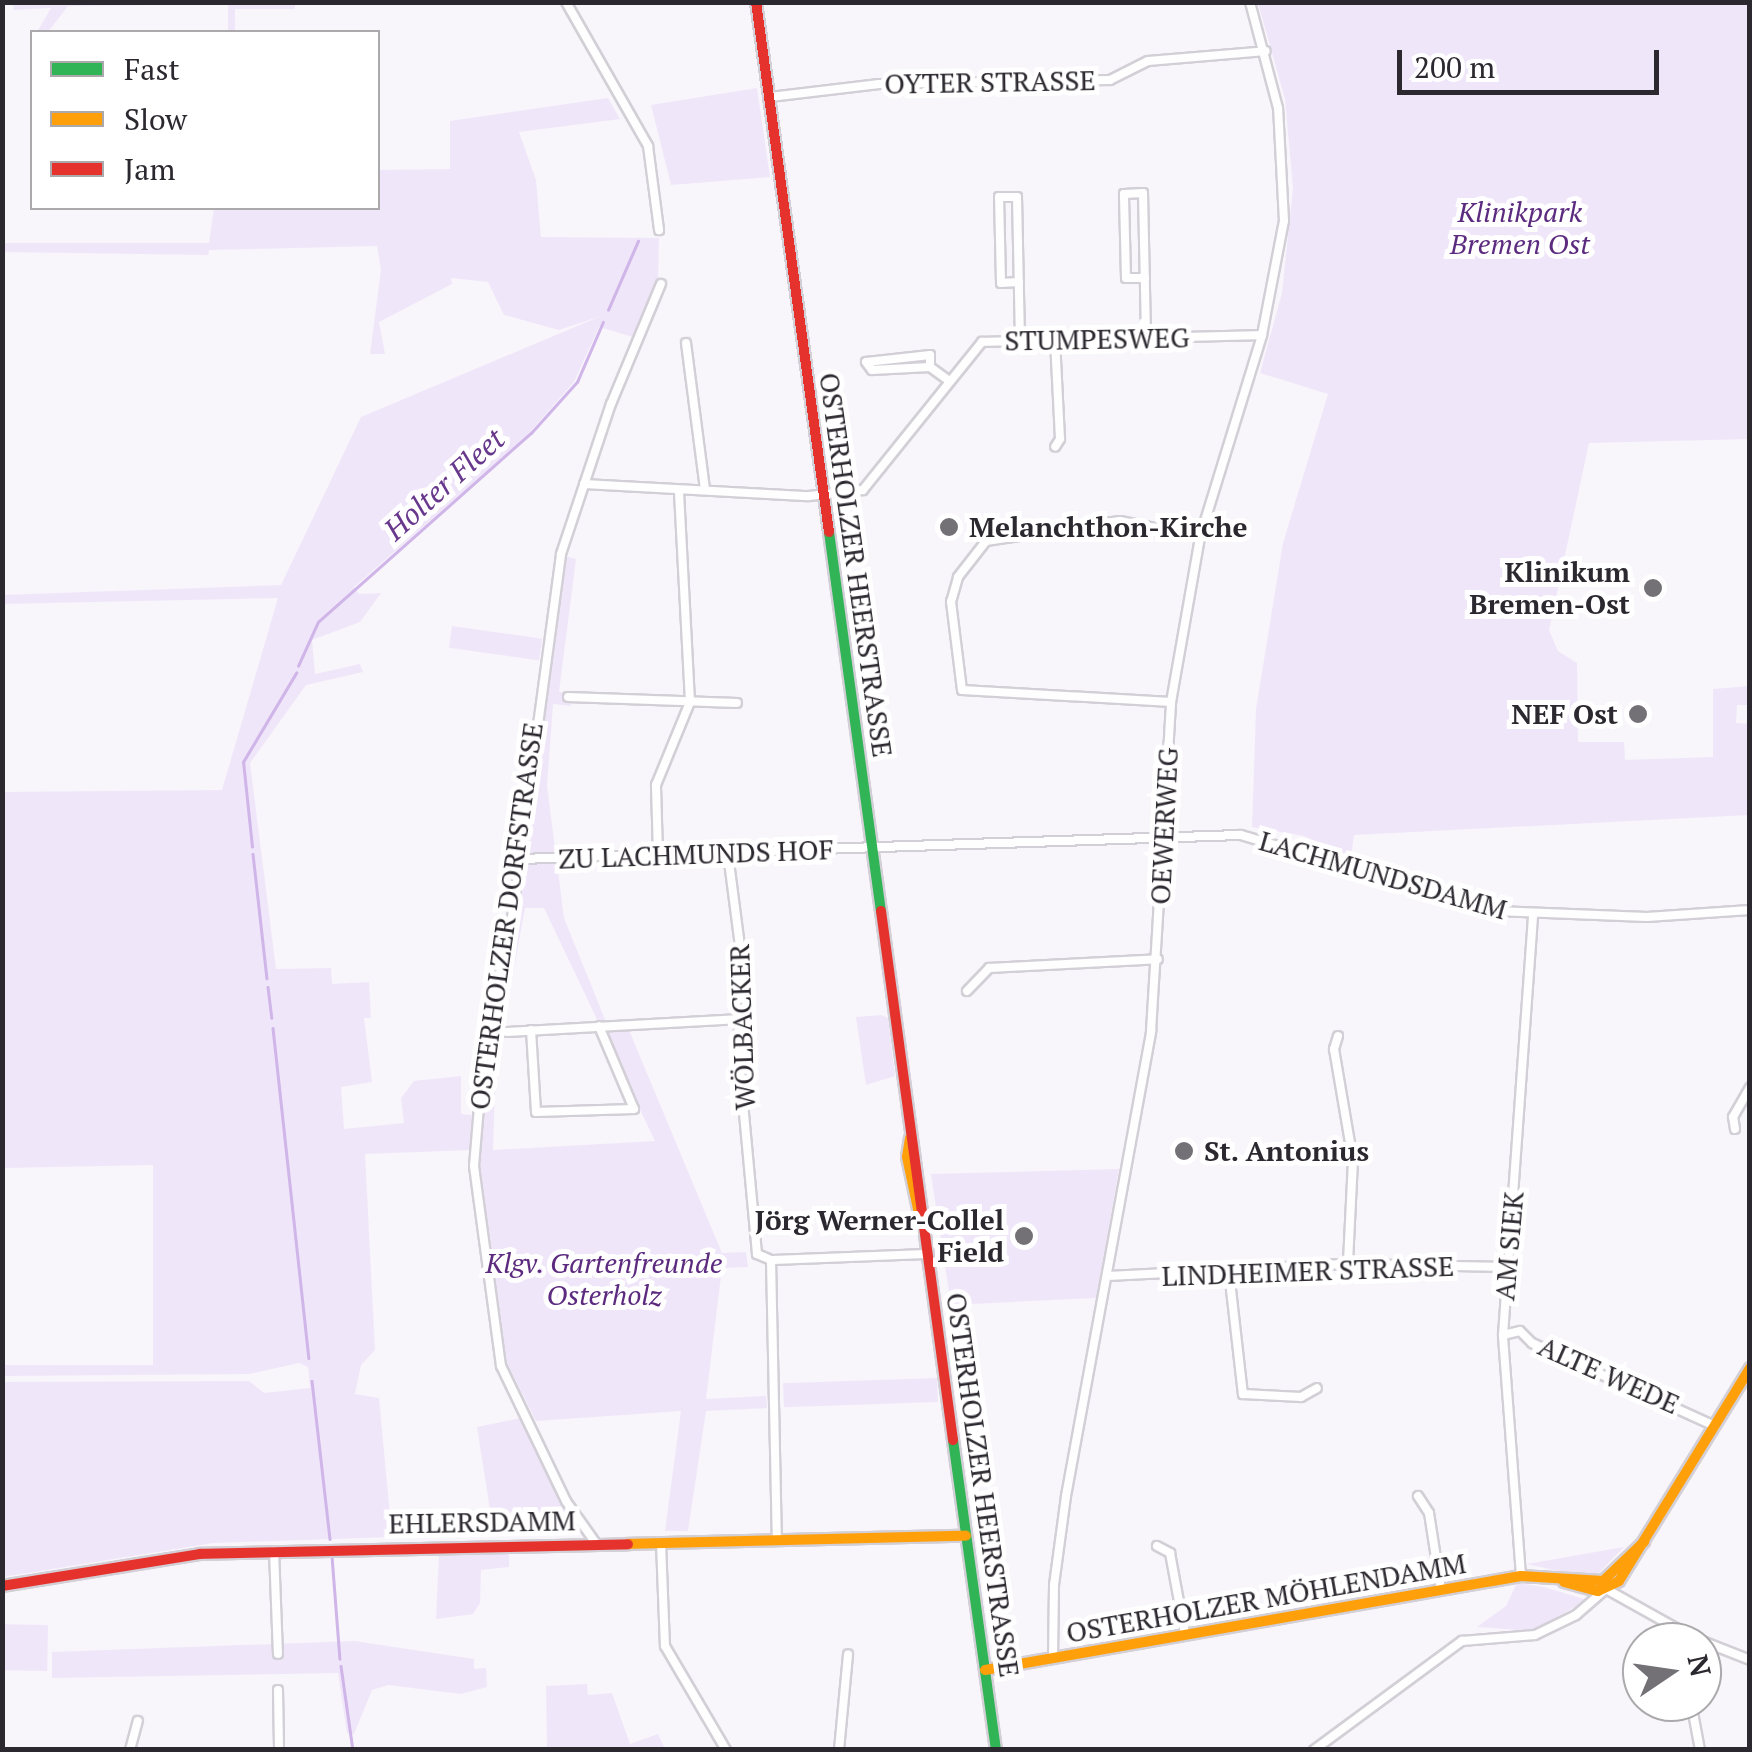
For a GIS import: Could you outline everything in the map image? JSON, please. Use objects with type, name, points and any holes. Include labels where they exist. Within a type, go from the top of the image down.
[{"type":"main road","name":"OSTERHOLZER HEERSTRASSE","points":[[756,2],[996,1750]]},
{"type":"main road","points":[[1605,1585],[1620,1581],[1652,1534],[1750,1368]]},
{"type":"main road","name":"EHLERSDAMM","points":[[2,1586],[200,1554],[274,1550],[966,1536]]},
{"type":"main road","name":"OSTERHOLZER MÖHLENDAMM","points":[[985,1670],[1521,1576],[1555,1577],[1578,1588],[1605,1585]]},
{"type":"street","points":[[566,2],[648,146],[659,230]]},
{"type":"street","name":"OEWERWEG","points":[[1053,1658],[1054,1585],[1066,1496],[1108,1276],[1158,959],[1170,702],[1200,537],[1262,336],[1286,180],[1266,51],[1250,2]]},
{"type":"street","name":"OYTER STRASSE","points":[[770,97],[879,84],[1110,80],[1148,62],[1266,51]]},
{"type":"street","points":[[1145,278],[1126,278],[1124,194],[1143,193],[1145,278],[1146,338]]},
{"type":"street","points":[[1019,282],[1001,283],[999,197],[1017,196],[1019,282],[1020,340]]},
{"type":"street","name":"OSTERHOLZER DORFSTRASSE","points":[[595,1542],[566,1501],[501,1366],[474,1178],[485,1034],[520,859],[550,608],[584,484],[661,284]]},
{"type":"street","name":"STUMPESWEG","points":[[584,484],[824,494],[863,490],[982,342],[1262,336]]},
{"type":"street","points":[[1055,340],[1060,439],[1055,447]]},
{"type":"street","points":[[686,343],[705,490]]},
{"type":"street","points":[[930,367],[930,355],[866,362],[872,370],[930,367],[949,381]]},
{"type":"street","points":[[658,854],[656,785],[690,702],[679,490]]},
{"type":"street","points":[[1170,702],[962,690],[950,602],[967,562],[986,542],[1080,522],[1120,521],[1200,537]]},
{"type":"street","points":[[568,697],[737,703]]},
{"type":"street","name":"LACHMUNDSDAMM","points":[[872,849],[1256,836],[1472,906],[1534,916],[1750,910]]},
{"type":"street","name":"ZU LACHMUNDS HOF","points":[[520,859],[872,849]]},
{"type":"street","name":"WÖLBACKER","points":[[728,854],[747,1001],[737,1038],[766,1259],[777,1539]]},
{"type":"street","name":"AM SIEK","points":[[1521,1576],[1503,1335],[1534,916]]},
{"type":"street","points":[[966,991],[988,968],[1158,959]]},
{"type":"street","points":[[507,1032],[741,1019]]},
{"type":"street","points":[[531,1030],[536,1112],[634,1109],[599,1026]]},
{"type":"street","points":[[1338,1036],[1334,1049],[1353,1160],[1348,1264]]},
{"type":"street","points":[[1735,1129],[1733,1117],[1750,1088]]},
{"type":"street","points":[[766,1259],[928,1254]]},
{"type":"street","name":"LINDHEIMER STRASSE","points":[[1108,1276],[1348,1264],[1508,1267]]},
{"type":"street","points":[[1228,1272],[1244,1394],[1300,1397],[1317,1388]]},
{"type":"street","name":"ALTE WEDE","points":[[1503,1335],[1520,1331],[1532,1343],[1715,1426]]},
{"type":"street","points":[[1418,1496],[1428,1513],[1441,1590]]},
{"type":"street","points":[[661,1542],[665,1646],[726,1750]]},
{"type":"street","points":[[1157,1546],[1170,1553],[1185,1634]]},
{"type":"street","points":[[274,1550],[278,1654]]},
{"type":"street","points":[[1314,1750],[1462,1640],[1535,1635],[1576,1615],[1605,1585],[1663,1622]]},
{"type":"street","points":[[1722,1651],[1750,1660]]},
{"type":"street","points":[[839,1750],[848,1654]]},
{"type":"street","points":[[278,1690],[279,1750]]},
{"type":"street","points":[[130,1750],[138,1721]]},
{"type":"street","points":[[1695,1722],[1700,1750]]},
{"type":"green space","points":[[295,2],[295,9],[235,9],[235,30],[228,30],[228,4],[68,6],[50,30],[38,30],[51,8],[14,10],[13,3]]},
{"type":"green space","name":"Klinikpark Bremen Ost","points":[[1258,3],[1749,3],[1749,439],[1589,443],[1549,630],[1558,651],[1577,663],[1578,742],[1624,742],[1625,760],[1713,757],[1713,689],[1749,686],[1749,705],[1737,705],[1736,723],[1749,724],[1749,815],[1354,835],[1351,857],[1304,836],[1252,827],[1256,709],[1283,543],[1328,394],[1260,373],[1282,293],[1293,188],[1285,99]]},
{"type":"green space","points":[[757,88],[770,177],[671,185],[651,105]]},
{"type":"green space","points":[[608,98],[620,119],[519,132],[536,180],[541,237],[659,238],[658,285],[633,337],[599,327],[574,382],[523,440],[354,587],[359,594],[381,593],[360,622],[312,640],[315,674],[360,664],[363,672],[306,685],[250,763],[276,969],[331,968],[332,984],[369,982],[371,1018],[364,1018],[372,1082],[341,1087],[344,1129],[404,1123],[401,1098],[414,1081],[461,1076],[461,1114],[472,1115],[470,1150],[365,1154],[375,1350],[361,1365],[355,1394],[379,1398],[392,1537],[213,1543],[3,1577],[3,1382],[249,1381],[264,1393],[310,1388],[308,1367],[299,1363],[249,1374],[3,1376],[3,1365],[153,1365],[153,1165],[3,1168],[3,792],[222,790],[278,598],[3,604],[2,595],[281,585],[361,417],[601,316],[559,330],[504,315],[488,282],[451,278],[452,284],[379,322],[385,354],[370,354],[381,270],[377,246],[209,250],[208,255],[3,252],[3,243],[209,243],[214,210],[380,210],[380,170],[450,169],[450,121]]},
{"type":"green space","name":"Klgv. Gartenfreunde Osterholz","points":[[564,556],[576,559],[559,692],[572,693],[571,706],[553,704],[547,786],[564,918],[606,1022],[626,1023],[722,1253],[746,1252],[748,1267],[722,1268],[706,1399],[766,1396],[767,1408],[706,1411],[688,1531],[665,1531],[681,1411],[536,1421],[507,1363],[497,1317],[479,1176],[489,1025],[514,924]],"holes":[[[525,908],[544,908],[655,1141],[493,1150],[497,1024],[504,1023]]]},
{"type":"green space","points":[[452,626],[542,639],[539,660],[449,648]]},
{"type":"green space","points":[[856,1017],[888,1018],[895,1076],[866,1085]]},
{"type":"green space","name":"Jörg Werner-Collel Field","points":[[1119,1169],[1096,1298],[951,1305],[931,1174]]},
{"type":"green space","points":[[937,1378],[938,1402],[784,1407],[783,1383]]},
{"type":"green space","points":[[521,1418],[584,1532],[581,1534],[494,1535],[477,1427]]},
{"type":"green space","points":[[1624,1547],[1593,1579],[1527,1564]]},
{"type":"green space","points":[[509,1553],[509,1567],[481,1570],[480,1603],[473,1614],[436,1619],[439,1554]]},
{"type":"green space","points":[[1517,1583],[1587,1600],[1532,1631],[1477,1627],[1506,1606]]},
{"type":"green space","points":[[3,1624],[48,1625],[47,1671],[2,1670]]},
{"type":"green space","points":[[354,1641],[474,1659],[474,1669],[486,1668],[487,1687],[461,1694],[388,1685],[372,1690],[354,1734],[347,1733],[338,1673],[52,1678],[52,1652]]},
{"type":"green space","points":[[587,1684],[588,1695],[612,1693],[630,1744],[658,1734],[665,1749],[547,1749],[546,1686]]},
{"type":"waterway","name":"Holter Fleet","points":[[608,310],[638,241]]},
{"type":"waterway","name":"Holter Fleet","points":[[298,666],[318,622],[531,433],[577,382],[603,322]]},
{"type":"waterway","name":"Holter Fleet","points":[[252,847],[243,762],[296,673]]},
{"type":"waterway","name":"Holter Fleet","points":[[253,854],[267,978]]},
{"type":"waterway","name":"Holter Fleet","points":[[268,987],[272,1018]]},
{"type":"waterway","name":"Holter Fleet","points":[[273,1028],[309,1358]]},
{"type":"waterway","name":"Holter Fleet","points":[[312,1381],[330,1539]]},
{"type":"waterway","name":"Holter Fleet","points":[[332,1556],[340,1659]]},
{"type":"waterway","name":"Holter Fleet","points":[[341,1666],[353,1750]]},
{"type":"traffic: fast","points":[[829,532],[881,911]]},
{"type":"traffic: fast","points":[[953,1440],[996,1750]]},
{"type":"traffic: slow","points":[[910,1138],[907,1157],[920,1218]]},
{"type":"traffic: slow","points":[[1564,1582],[1598,1591],[1619,1581],[1750,1368]]},
{"type":"traffic: slow","points":[[628,1544],[966,1536]]},
{"type":"traffic: slow","points":[[1603,1581],[1644,1542]]},
{"type":"traffic: slow","points":[[985,1670],[1521,1576],[1603,1581]]},
{"type":"traffic: jam","points":[[756,2],[829,532]]},
{"type":"traffic: jam","points":[[881,911],[953,1440]]},
{"type":"traffic: jam","points":[[2,1586],[200,1554],[628,1544]]},
{"type":"place","name":"Melanchthon-Kirche","points":[[949,527]]},
{"type":"place","name":"Klinikum Bremen-Ost","points":[[1653,588]]},
{"type":"place","name":"NEF Ost","points":[[1638,714]]},
{"type":"place","name":"St. Antonius","points":[[1184,1151]]},
{"type":"place","name":"Jörg Werner-Collel Field","points":[[1024,1236]]}]
